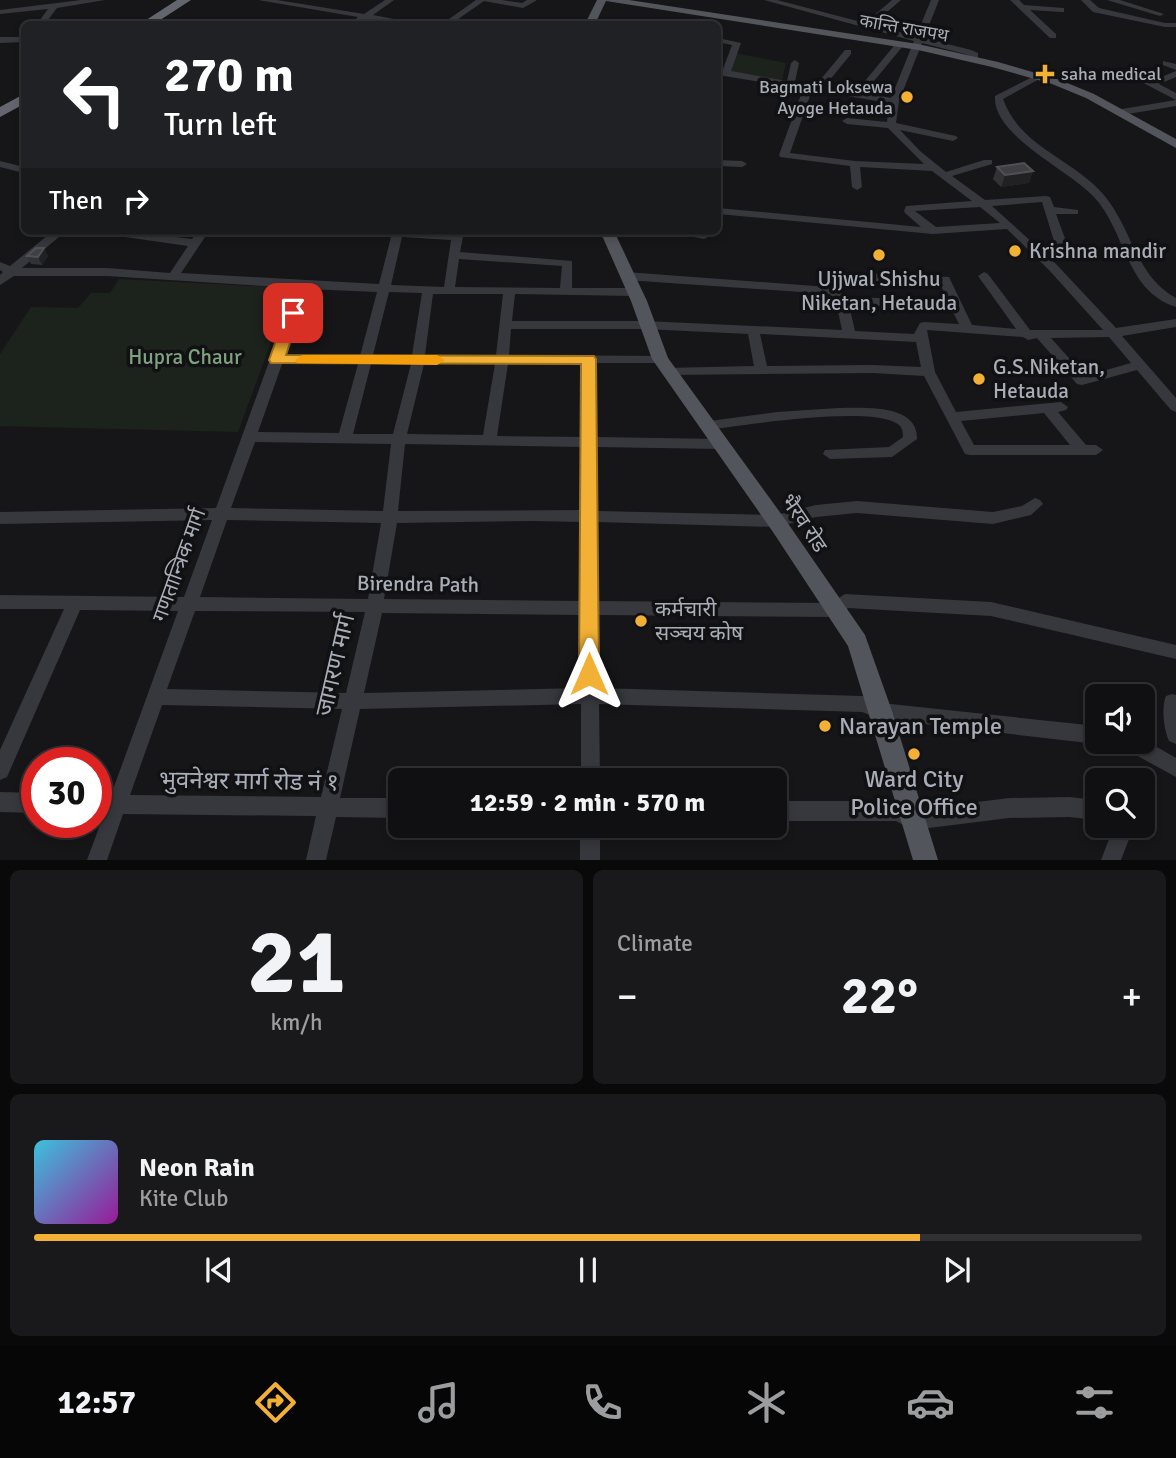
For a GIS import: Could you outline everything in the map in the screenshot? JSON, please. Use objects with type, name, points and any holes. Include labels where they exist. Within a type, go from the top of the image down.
[{"type":"highway","points":[[151,21],[185,0]]},
{"type":"highway","points":[[0,113],[21,100]]},
{"type":"main road","points":[[592,21],[602,0]]},
{"type":"main road","name":"कान्ति राजपथ","points":[[610,0],[900,44],[920,43],[1039,77],[1090,96],[1176,144]]},
{"type":"main road","name":"भैरव रोड","points":[[610,235],[645,325],[664,365],[776,521],[856,642],[881,711],[926,859]]},
{"type":"street","points":[[0,12],[22,4],[55,5],[101,0]]},
{"type":"street","points":[[262,0],[397,21]]},
{"type":"street","points":[[358,21],[390,0]]},
{"type":"street","points":[[450,21],[481,0]]},
{"type":"street","points":[[488,0],[523,6],[533,0]]},
{"type":"street","points":[[768,0],[867,25],[920,43]]},
{"type":"street","points":[[867,25],[897,0]]},
{"type":"street","points":[[935,0],[920,43],[894,101],[891,125],[904,145],[983,202],[1010,226],[1110,331],[1176,407]]},
{"type":"street","points":[[1086,0],[1096,10],[1164,25],[1176,25]]},
{"type":"street","points":[[1111,0],[1176,18]]},
{"type":"street","points":[[81,13],[85,2]]},
{"type":"street","points":[[1017,4],[1061,9]]},
{"type":"street","points":[[1017,4],[1052,36]]},
{"type":"street","points":[[43,21],[55,5]]},
{"type":"street","points":[[0,40],[21,40]]},
{"type":"street","points":[[721,40],[737,43],[727,71],[721,73]]},
{"type":"street","points":[[858,95],[900,44]]},
{"type":"street","points":[[848,51],[813,88],[784,155],[855,164],[934,168]]},
{"type":"street","points":[[790,85],[795,63]]},
{"type":"street","points":[[1166,63],[1176,67]]},
{"type":"street","points":[[881,67],[906,72]]},
{"type":"street","points":[[721,73],[894,101]]},
{"type":"street","points":[[1131,73],[1176,97]]},
{"type":"street","points":[[1152,84],[1176,74]]},
{"type":"street","points":[[1039,77],[998,99],[1012,126],[1097,193],[1121,227],[1132,259],[1154,289],[1176,303]]},
{"type":"street","points":[[1122,112],[1176,103]]},
{"type":"street","points":[[847,121],[891,125],[953,138]]},
{"type":"street","points":[[946,175],[988,162]]},
{"type":"street","points":[[721,163],[742,164]]},
{"type":"street","points":[[0,164],[21,169]]},
{"type":"street","points":[[855,164],[857,187]]},
{"type":"street","points":[[933,231],[909,211],[910,208],[1046,199],[1060,244]]},
{"type":"street","points":[[1050,210],[1074,212]]},
{"type":"street","points":[[721,211],[933,231],[1010,226]]},
{"type":"street","points":[[0,281],[6,269],[54,235]]},
{"type":"street","points":[[144,235],[194,243]]},
{"type":"street","points":[[173,276],[200,235]]},
{"type":"street","points":[[345,439],[397,235]]},
{"type":"street","points":[[426,235],[455,237],[449,290]]},
{"type":"street","points":[[698,235],[704,236]]},
{"type":"street","points":[[455,255],[568,263],[566,292]]},
{"type":"street","points":[[6,269],[107,272],[300,285],[509,292],[566,292],[630,284],[955,304]]},
{"type":"street","points":[[0,290],[6,269]]},
{"type":"street","points":[[849,333],[838,296],[835,277],[838,276],[945,280],[967,329]]},
{"type":"street","points":[[984,276],[1035,335],[1083,381],[1139,365]]},
{"type":"street","name":"गणतान्त्रिक मार्ग","points":[[97,859],[301,290],[300,285]]},
{"type":"street","name":"जागरण मार्ग","points":[[316,859],[374,606],[390,517],[399,439],[418,360],[428,290]]},
{"type":"street","points":[[489,440],[502,360],[509,292]]},
{"type":"street","points":[[951,416],[1054,408],[1089,450],[970,450],[951,416],[928,372],[920,331],[924,326],[1035,335],[1110,331],[1176,323]]},
{"type":"street","points":[[505,325],[645,325],[922,338]]},
{"type":"street","points":[[752,329],[762,371]]},
{"type":"street","points":[[276,360],[589,359],[762,371],[873,369],[928,372]]},
{"type":"street","points":[[589,359],[590,768]]},
{"type":"street","points":[[707,425],[776,415],[873,414],[894,416],[908,425],[911,432],[910,439],[892,452],[830,454]]},
{"type":"street","points":[[249,437],[720,444]]},
{"type":"street","points":[[1,520],[221,514],[776,521],[816,511],[857,507],[993,518],[1026,511],[1035,504]]},
{"type":"street","name":"Birendra Path","points":[[0,603],[835,610],[845,601],[990,609],[1176,652]]},
{"type":"street","points":[[0,771],[75,603]]},
{"type":"street","points":[[155,697],[352,701],[589,696],[862,705],[881,711],[1085,734]]},
{"type":"street","points":[[1172,702],[1176,735]]},
{"type":"street","points":[[1151,754],[1176,768]]},
{"type":"street","points":[[0,803],[21,803]]},
{"type":"street","name":"भुवनेश्वर मार्ग रोड नं १","points":[[112,804],[388,808]]},
{"type":"street","points":[[787,811],[898,811],[914,820],[1009,808],[1085,809]]},
{"type":"street","points":[[590,838],[590,859]]},
{"type":"street","points":[[1111,859],[1119,838]]},
{"type":"green space","points":[[735,53],[786,63],[782,80],[727,71]]},
{"type":"green space","name":"Hupra Chaur","points":[[119,279],[291,288],[238,432],[0,426],[0,354],[31,307],[78,308],[91,293],[110,293]]},
{"type":"building","points":[[1024,163],[1033,171],[1005,175],[997,167]]},
{"type":"building","points":[[36,248],[44,248],[38,257],[27,256]]},
{"type":"slow traffic","points":[[302,360],[437,360]]},
{"type":"place","name":"saha medical","points":[[1045,74]]},
{"type":"place","name":"Bagmati Loksewa Ayoge Hetauda","points":[[907,97]]},
{"type":"place","name":"Krishna mandir","points":[[1015,251]]},
{"type":"place","name":"Ujjwal Shishu Niketan, Hetauda","points":[[879,255]]},
{"type":"place","name":"G.S.Niketan, Hetauda","points":[[979,379]]},
{"type":"place","name":"कर्मचारी सञ्चय कोष","points":[[641,621]]},
{"type":"place","name":"Narayan Temple","points":[[825,726]]},
{"type":"place","name":"Ward City Police Office","points":[[914,754]]},
{"type":"route","points":[[293,313],[276,360],[589,359],[589,674]]}]
